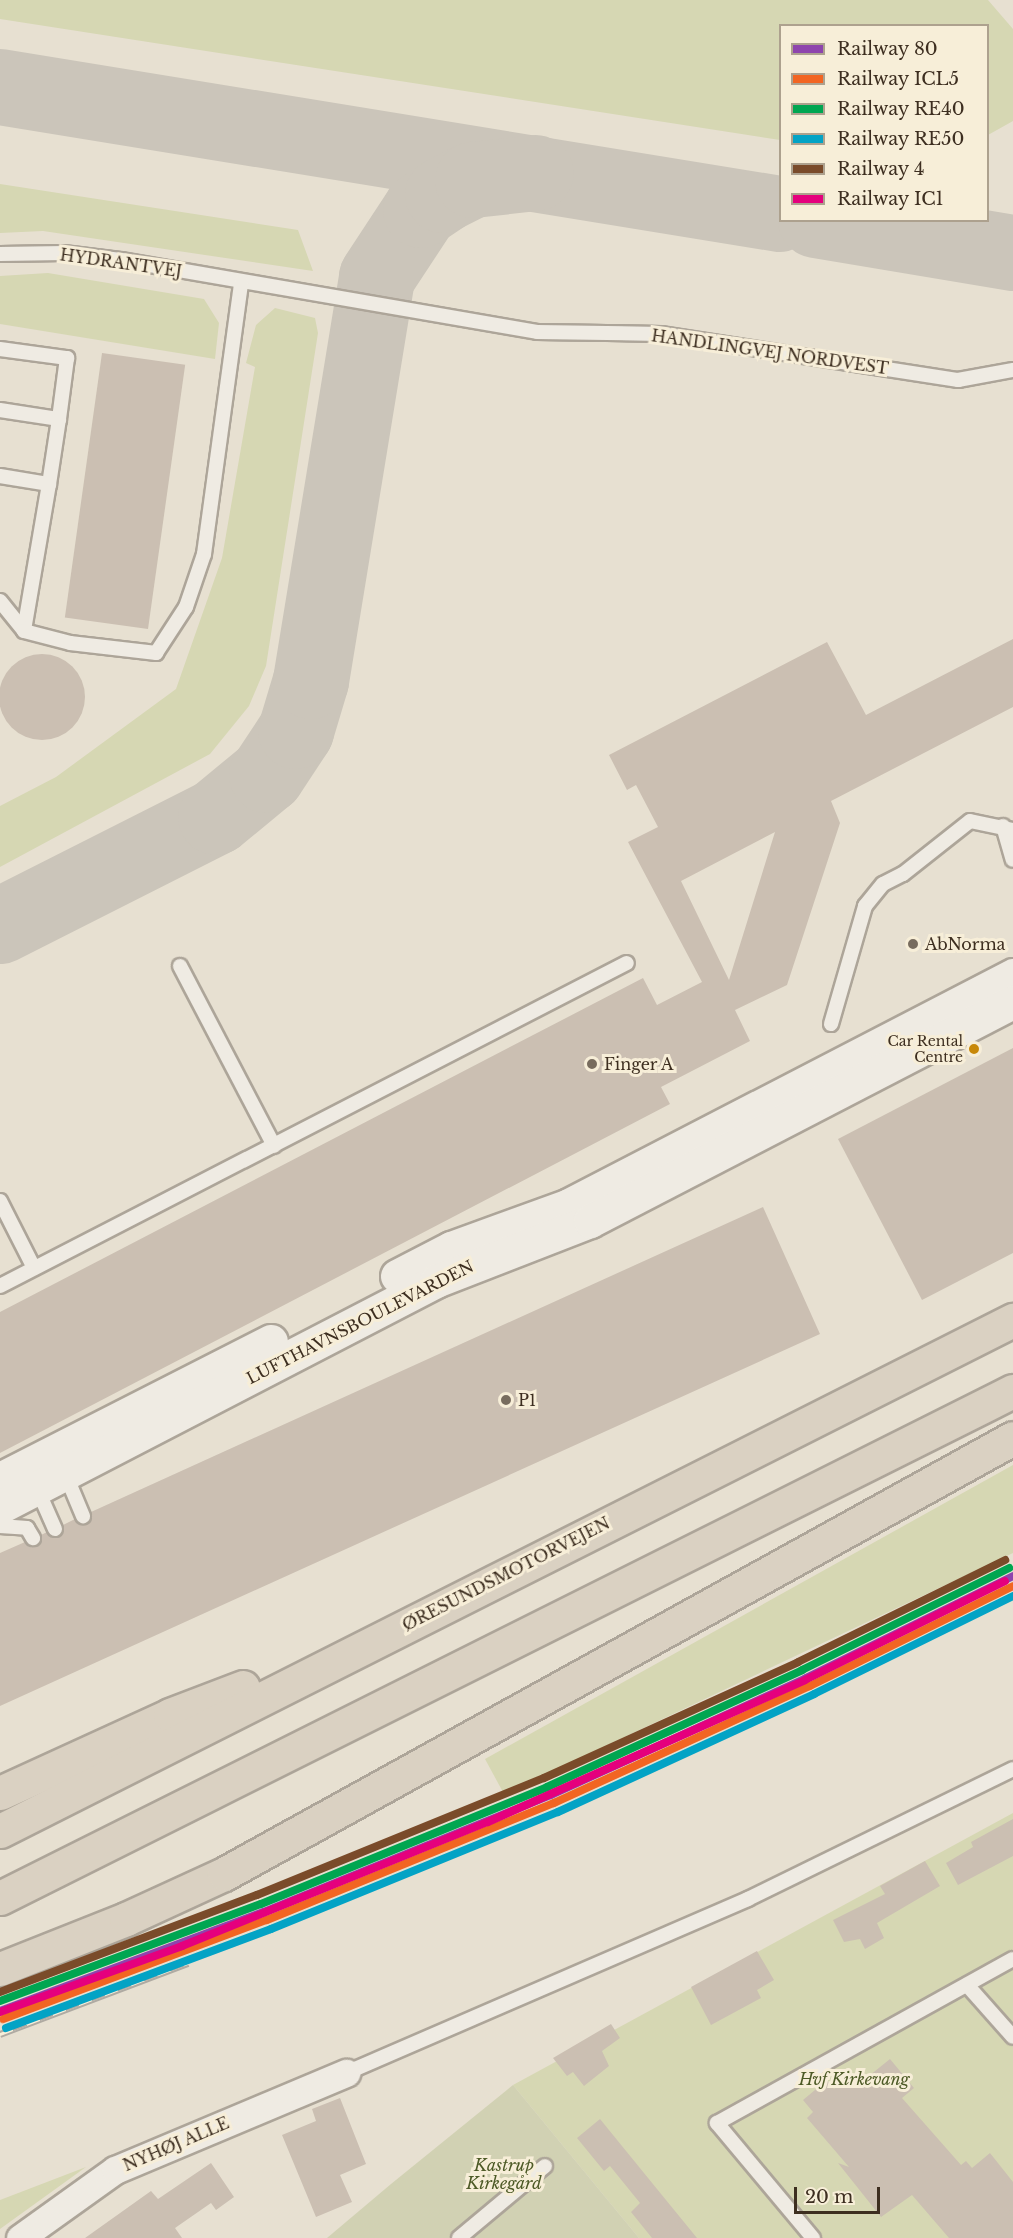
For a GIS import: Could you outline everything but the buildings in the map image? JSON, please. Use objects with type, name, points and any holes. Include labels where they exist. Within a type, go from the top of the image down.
[{"type":"highway","name":"ØRESUNDSMOTORVEJEN","points":[[0,1832],[402,1626],[1013,1320]]},
{"type":"highway","points":[[0,1898],[1013,1391]]},
{"type":"highway","points":[[0,1969],[126,1919],[224,1874],[1013,1438]]},
{"type":"highway","points":[[0,1793],[170,1715],[402,1626]]},
{"type":"street","name":"LUFTHAVNSBOULEVARDEN","points":[[0,1507],[47,1473],[451,1248],[569,1205],[1013,975]]},
{"type":"street","name":"LUFTHAVNSBOULEVARDEN","points":[[0,1479],[47,1473],[436,1281],[590,1221],[1013,1002]]},
{"type":"street","name":"NYHØJ ALLE","points":[[20,2238],[115,2169],[346,2073]]},
{"type":"lane","name":"HYDRANTVEJ","points":[[0,254],[64,253],[241,283]]},
{"type":"lane","name":"HANDLINGVEJ NORDVEST","points":[[241,283],[537,332],[661,334],[958,380],[1013,370]]},
{"type":"lane","points":[[0,601],[24,631],[70,643],[156,653],[186,607],[204,554],[241,283]]},
{"type":"lane","points":[[0,349],[67,358],[49,484],[24,631]]},
{"type":"lane","points":[[0,410],[59,419]]},
{"type":"lane","points":[[0,476],[49,484]]},
{"type":"lane","points":[[831,1024],[865,906],[883,884],[903,874],[970,821],[1009,824],[1013,860]]},
{"type":"lane","points":[[0,1286],[627,963]]},
{"type":"lane","points":[[180,966],[274,1146]]},
{"type":"lane","points":[[0,1201],[34,1268]]},
{"type":"lane","points":[[47,1473],[83,1516]]},
{"type":"lane","points":[[47,1473],[55,1529]]},
{"type":"lane","points":[[0,1526],[27,1528],[33,1539]]},
{"type":"lane","points":[[346,2073],[748,1899],[1013,1769]]},
{"type":"lane","points":[[813,2238],[717,2123],[1013,1959]]},
{"type":"lane","points":[[967,1985],[1013,2037]]},
{"type":"lane","points":[[459,2238],[545,2166]]},
{"type":"green space","points":[[0,0],[988,0],[1013,29],[1013,121],[989,134],[989,24],[779,24],[779,140],[0,19]]},
{"type":"green space","points":[[0,184],[298,230],[313,271],[43,231],[0,233]]},
{"type":"green space","points":[[48,273],[204,299],[219,323],[215,359],[0,324],[0,276]]},
{"type":"green space","points":[[275,308],[315,318],[318,333],[266,666],[249,706],[210,754],[0,867],[0,806],[56,777],[176,689],[222,558],[255,367],[246,363],[256,325]]},
{"type":"green space","points":[[1013,1465],[1013,1553],[504,1794],[485,1759]]},
{"type":"green space","name":"Hvf Kirkevang","points":[[1013,1813],[1013,2238],[639,2238],[513,2085]]},
{"type":"green space","name":"Kastrup Kirkegård","points":[[513,2085],[639,2238],[327,2238],[391,2184]]},
{"type":"green space","points":[[86,2167],[0,2229],[0,2200]]},
{"type":"taxiway","points":[[0,87],[779,214]]},
{"type":"taxiway","points":[[0,926],[216,817],[267,775],[296,731],[311,681],[377,277],[421,210],[443,195],[473,180],[536,173]]},
{"type":"taxiway","points":[[828,222],[1013,253]]},
{"type":"railway","points":[[0,2034],[188,1963]]},
{"type":"rail line","name":"4","points":[[0,1992],[257,1895],[544,1778],[798,1662],[1005,1560]]},
{"type":"rail line","name":"RE40","points":[[0,2001],[261,1904],[547,1787],[802,1670],[1009,1568]]},
{"type":"rail line","name":"80","points":[[0,2011],[264,1912],[551,1795],[806,1678],[1013,1576]]},
{"type":"rail line","name":"IC1","points":[[0,2012],[182,1946],[488,1822],[805,1680],[1005,1581]]},
{"type":"rail line","name":"ICL5","points":[[3,2019],[267,1920],[554,1803],[810,1686],[1013,1586]]},
{"type":"rail line","name":"RE50","points":[[6,2028],[271,1929],[558,1812],[814,1694],[1013,1596]]},
{"type":"place","name":"AbNorma","points":[[913,944]]},
{"type":"place","name":"Car Rental Centre","points":[[974,1049]]},
{"type":"place","name":"Finger A","points":[[592,1064]]},
{"type":"place","name":"P1","points":[[506,1400]]}]
